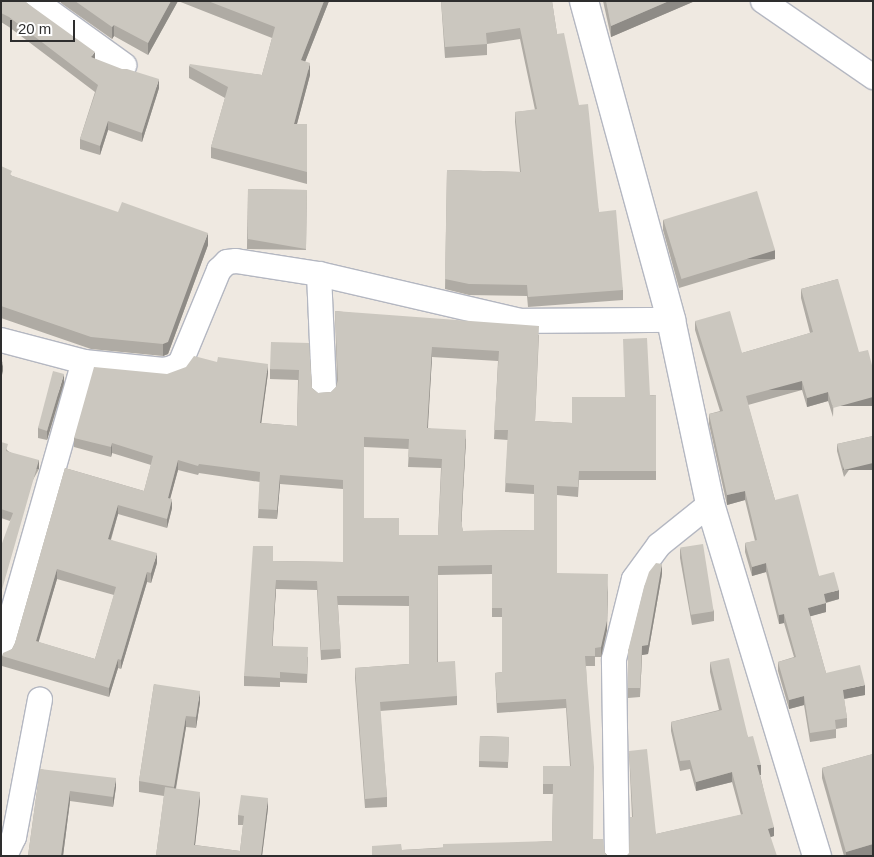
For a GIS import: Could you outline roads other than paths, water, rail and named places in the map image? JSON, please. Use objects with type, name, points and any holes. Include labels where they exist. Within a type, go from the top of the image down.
[{"type":"main road","points":[[584,1],[671,320],[710,504],[817,856]]},
{"type":"street","points":[[35,1],[124,65]]},
{"type":"street","points":[[763,1],[873,77]]},
{"type":"street","points":[[1,340],[84,362],[164,370],[180,364],[219,270],[227,262],[236,261],[319,274],[521,321],[671,320]]},
{"type":"street","points":[[319,274],[324,390]]},
{"type":"street","points":[[2,649],[84,362]]},
{"type":"street","points":[[617,856],[614,659],[634,579],[659,545],[710,504]]},
{"type":"street","points":[[5,856],[14,837],[40,699]]}]
